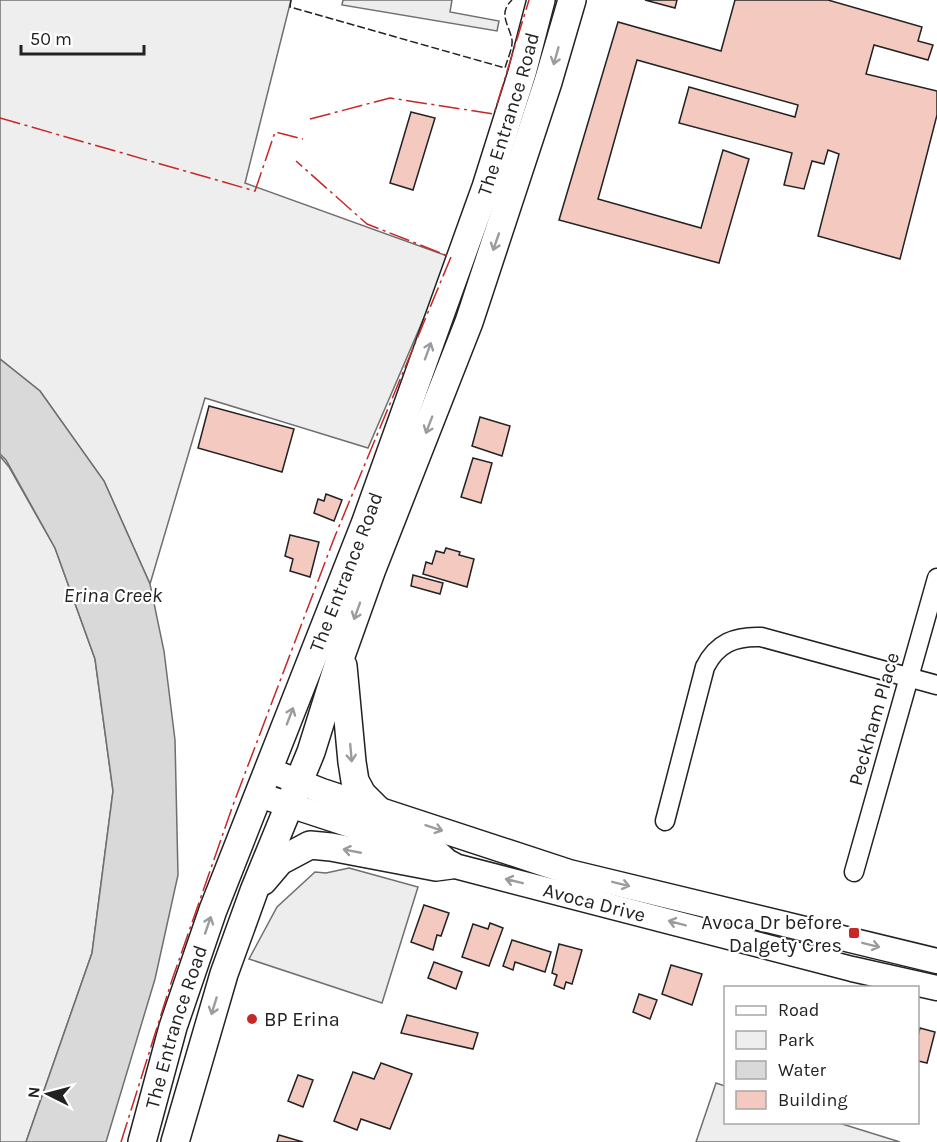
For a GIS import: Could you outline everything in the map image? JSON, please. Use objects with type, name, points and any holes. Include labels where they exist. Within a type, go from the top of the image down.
[{"type":"highway","name":"The Entrance Road","points":[[142,1142],[173,1027],[213,910],[365,524],[486,187],[522,73],[541,0]]},
{"type":"highway","name":"The Entrance Road","points":[[175,1142],[224,974],[254,891],[311,752],[342,653],[372,569],[469,322],[548,82],[572,0]]},
{"type":"highway","points":[[342,653],[355,780],[362,794],[378,810]]},
{"type":"highway","points":[[254,891],[280,861],[310,845],[436,867],[451,865]]},
{"type":"main road","name":"Avoca Drive","points":[[269,770],[294,794],[439,854],[451,865],[852,969],[937,988]]},
{"type":"main road","name":"Avoca Drive","points":[[259,795],[294,794],[378,810],[569,872],[937,961]]},
{"type":"street","name":"Peckham Place","points":[[854,872],[937,578]]},
{"type":"street","points":[[665,821],[705,667],[711,655],[727,642],[744,636],[761,637],[937,685]]},
{"type":"green space","points":[[0,0],[291,0],[245,183],[450,257],[368,448],[205,398],[150,584],[104,481],[40,391],[0,359]]},
{"type":"green space","points":[[0,456],[9,467],[55,548],[95,659],[113,791],[92,953],[26,1142],[0,1142]]},
{"type":"green space","points":[[716,1083],[724,1086],[724,1124],[842,1124],[900,1142],[696,1142]]},
{"type":"shaded area","points":[[343,0],[452,0],[450,12],[499,21],[497,31],[342,5]]},
{"type":"shaded area","points":[[349,868],[418,887],[382,1003],[249,959],[277,907],[315,872],[326,873]]},
{"type":"water","name":"Erina Creek","points":[[0,359],[40,391],[104,481],[150,584],[164,651],[175,740],[178,875],[155,979],[106,1142],[26,1142],[92,953],[113,791],[95,659],[55,548],[6,460],[0,454]]},
{"type":"building","points":[[645,0],[677,0],[675,8]]},
{"type":"building","points":[[735,0],[828,0],[922,27],[918,41],[933,45],[928,60],[874,45],[866,74],[937,91],[937,115],[900,259],[818,236],[839,154],[828,150],[824,164],[812,161],[804,189],[784,185],[792,153],[679,123],[689,87],[795,117],[798,105],[637,60],[598,199],[701,228],[723,150],[749,159],[719,263],[559,220],[618,22],[721,51]]},
{"type":"building","points":[[411,112],[435,118],[413,190],[390,183]]},
{"type":"building","points":[[209,406],[294,429],[282,472],[198,448]]},
{"type":"building","points":[[480,417],[510,426],[502,456],[472,446]]},
{"type":"building","points":[[473,458],[492,463],[481,503],[461,497]]},
{"type":"building","points":[[326,494],[342,500],[334,521],[314,513],[318,499],[324,501]]},
{"type":"building","points":[[290,535],[319,542],[310,577],[290,571],[293,559],[285,556]]},
{"type":"building","points":[[446,548],[474,559],[467,587],[423,574],[426,562],[432,564],[436,551],[444,553]]},
{"type":"building","points":[[413,575],[443,583],[440,594],[411,586]]},
{"type":"building","points":[[424,905],[449,913],[441,936],[437,935],[433,950],[411,942]]},
{"type":"building","points":[[490,923],[503,928],[489,966],[462,957],[473,924],[488,929]]},
{"type":"building","points":[[512,940],[551,952],[545,972],[515,962],[513,970],[503,966]]},
{"type":"building","points":[[559,944],[582,950],[572,984],[566,982],[564,989],[554,985],[557,975],[552,973]]},
{"type":"building","points":[[434,962],[462,972],[456,989],[428,978]]},
{"type":"building","points":[[671,965],[702,974],[692,1005],[662,994]]},
{"type":"building","points":[[639,994],[657,1000],[650,1019],[633,1012]]},
{"type":"building","points":[[407,1015],[478,1033],[473,1049],[401,1033]]},
{"type":"building","points":[[920,1028],[935,1032],[927,1063],[919,1061]]},
{"type":"building","points":[[381,1063],[412,1074],[390,1129],[361,1119],[357,1130],[334,1121],[353,1072],[374,1079]]},
{"type":"building","points":[[298,1075],[313,1080],[303,1107],[288,1101]]},
{"type":"building","points":[[279,1135],[303,1142],[277,1142]]},
{"type":"fence","points":[[291,0],[290,7],[505,68],[512,43],[505,10],[512,0]]},
{"type":"power","points":[[310,119],[390,98],[494,114],[529,0]]},
{"type":"power","points":[[0,118],[255,191],[275,132],[303,139]]},
{"type":"power","points":[[121,1142],[172,980],[233,805],[335,536],[451,257],[367,224],[296,161]]},
{"type":"place","name":"Avoca Dr before Dalgety Cres","points":[[854,933]]},
{"type":"place","name":"BP Erina","points":[[252,1019]]}]
